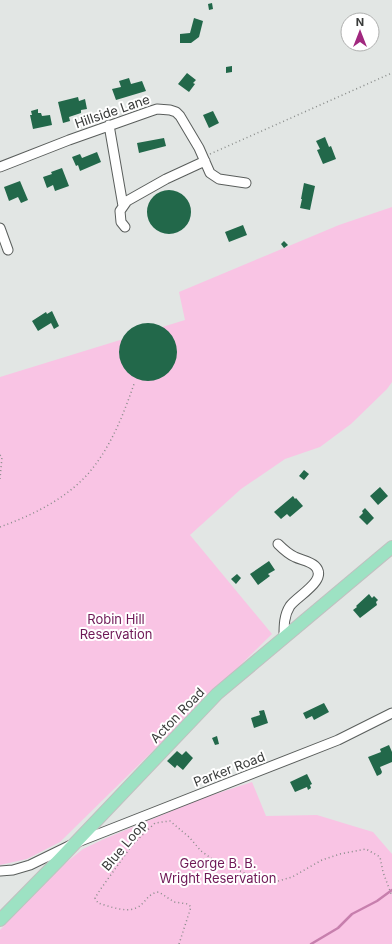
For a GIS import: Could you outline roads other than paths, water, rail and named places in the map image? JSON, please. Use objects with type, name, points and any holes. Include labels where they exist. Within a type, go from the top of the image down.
[{"type":"main road","name":"Acton Road","points":[[0,920],[216,694],[392,547]]},
{"type":"street","name":"Hillside Lane","points":[[0,167],[109,125],[151,111],[164,109],[176,112],[180,116],[204,159],[210,173],[219,180],[246,183]]},
{"type":"street","points":[[109,125],[123,206]]},
{"type":"street","points":[[125,227],[121,222],[120,211],[126,201],[204,159]]},
{"type":"street","points":[[0,228],[8,250]]},
{"type":"street","points":[[278,544],[288,553],[315,566],[318,570],[319,576],[317,582],[300,596],[290,607],[285,620],[284,636]]},
{"type":"street","name":"Parker Road","points":[[0,871],[13,870],[30,865],[73,844],[338,740],[392,713]]},
{"type":"waterway","points":[[311,944],[338,928],[352,914],[377,901],[392,890]]},
{"type":"park label","name":"Robin Hill Reservation","points":[[116,626]]},
{"type":"park label","name":"George B. B. Wright Reservation","points":[[218,870]]}]
